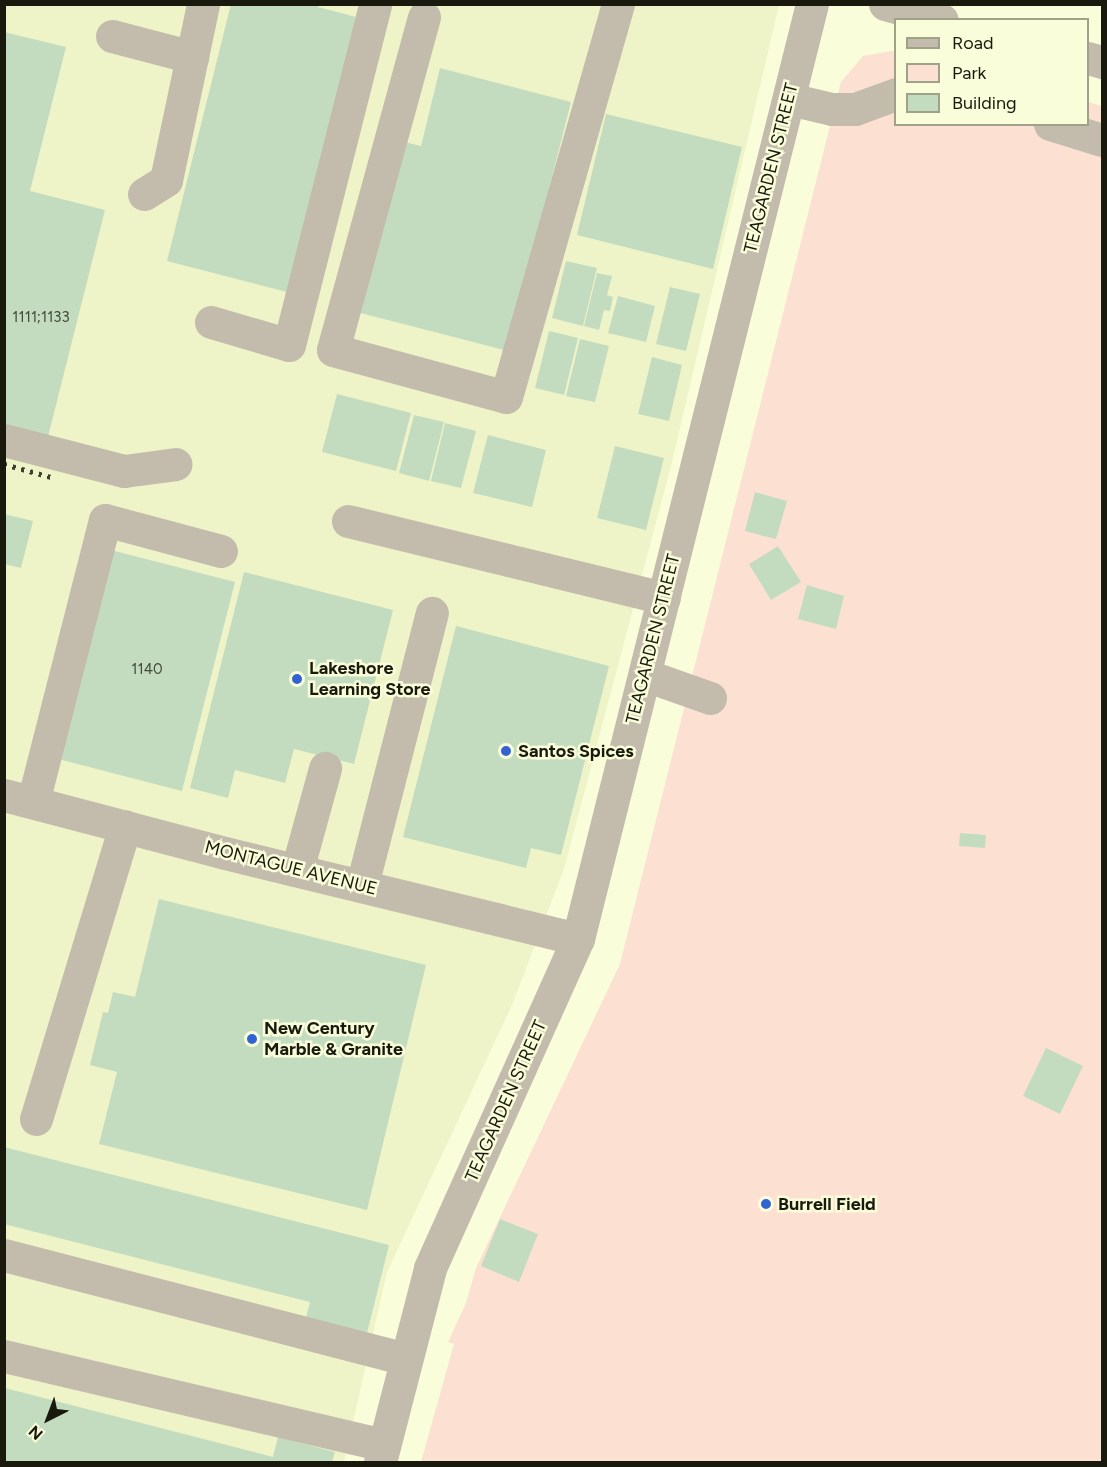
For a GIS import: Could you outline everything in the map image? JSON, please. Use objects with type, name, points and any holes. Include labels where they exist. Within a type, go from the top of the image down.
[{"type":"street","points":[[144,194],[166,180],[203,4]]},
{"type":"street","points":[[211,322],[289,345],[375,4]]},
{"type":"street","points":[[424,17],[333,350],[506,397],[618,4]]},
{"type":"street","name":"TEAGARDEN STREET","points":[[382,1454],[430,1268],[578,939],[812,4]]},
{"type":"street","points":[[885,4],[935,18]]},
{"type":"street","points":[[112,36],[192,57]]},
{"type":"street","points":[[789,99],[832,109],[855,109],[894,95]]},
{"type":"street","points":[[1056,126],[1102,140]]},
{"type":"street","points":[[4,440],[124,471],[176,464]]},
{"type":"street","points":[[19,799],[105,520],[221,552]]},
{"type":"street","points":[[348,521],[664,598]]},
{"type":"street","points":[[362,885],[432,613]]},
{"type":"street","points":[[645,675],[710,698]]},
{"type":"street","points":[[297,870],[325,768]]},
{"type":"street","name":"MONTAGUE AVENUE","points":[[19,799],[578,939]]},
{"type":"street","points":[[36,1119],[125,826]]},
{"type":"street","points":[[4,1255],[406,1359]]},
{"type":"street","points":[[4,1356],[382,1454]]},
{"type":"shaded area","points":[[5,5],[779,5],[672,462],[564,869],[512,1005],[387,1272],[344,1462],[5,1462]]},
{"type":"green space","points":[[894,52],[894,126],[1089,126],[1089,102],[1102,106],[1102,1462],[421,1462],[454,1344],[448,1342],[466,1303],[476,1268],[620,964],[841,82],[863,56]]},
{"type":"building","points":[[231,4],[318,4],[318,7],[356,17],[287,292],[167,261]]},
{"type":"building","points":[[4,32],[66,47],[30,191],[105,210],[48,437],[4,426]]},
{"type":"building","points":[[440,68],[571,102],[508,351],[349,310],[392,139],[421,146]]},
{"type":"building","points":[[606,114],[742,147],[713,269],[577,235]]},
{"type":"building","points":[[566,261],[597,268],[583,326],[552,318]]},
{"type":"building","points":[[597,273],[612,276],[607,295],[613,297],[610,311],[604,310],[599,330],[584,326]]},
{"type":"building","points":[[670,287],[700,294],[686,351],[656,344]]},
{"type":"building","points":[[618,296],[655,306],[646,342],[608,333]]},
{"type":"building","points":[[549,331],[578,338],[564,395],[535,388]]},
{"type":"building","points":[[580,339],[609,346],[595,402],[566,396]]},
{"type":"building","points":[[652,357],[682,365],[669,421],[638,414]]},
{"type":"building","points":[[337,394],[411,413],[396,471],[322,452]]},
{"type":"building","points":[[414,415],[444,422],[429,481],[399,473]]},
{"type":"building","points":[[445,423],[476,431],[461,488],[431,481]]},
{"type":"building","points":[[488,435],[546,450],[532,507],[473,493]]},
{"type":"building","points":[[615,446],[664,458],[646,530],[597,518]]},
{"type":"building","points":[[755,492],[787,501],[776,539],[745,531]]},
{"type":"building","points":[[4,514],[33,521],[21,568],[4,564]]},
{"type":"building","points":[[778,546],[801,582],[771,600],[749,564]]},
{"type":"building","points":[[111,550],[235,582],[182,791],[58,759]]},
{"type":"building","name":"Lakeshore Learning Store","points":[[244,572],[393,610],[354,764],[294,749],[285,783],[235,770],[228,798],[190,788]]},
{"type":"building","points":[[807,585],[844,596],[836,629],[798,619]]},
{"type":"building","name":"Santos Spices","points":[[456,626],[609,666],[561,855],[531,848],[526,868],[403,837]]},
{"type":"building","points":[[960,833],[986,835],[985,848],[959,846]]},
{"type":"building","name":"New Century Marble & Granite","points":[[159,899],[426,965],[367,1210],[99,1144],[117,1072],[90,1065],[103,1012],[108,1013],[113,992],[135,997]]},
{"type":"building","points":[[1046,1048],[1083,1066],[1060,1114],[1023,1096]]},
{"type":"building","points":[[4,1147],[389,1245],[366,1337],[305,1321],[310,1302],[4,1224]]},
{"type":"building","points":[[500,1219],[538,1234],[519,1282],[481,1266]]},
{"type":"building","points":[[5,1388],[273,1457],[278,1437],[335,1452],[332,1462],[5,1462]]},
{"type":"railway","points":[[4,464],[55,478]]},
{"type":"place","name":"Lakeshore Learning Store","points":[[297,679]]},
{"type":"place","name":"Santos Spices","points":[[506,751]]},
{"type":"place","name":"New Century Marble & Granite","points":[[252,1039]]},
{"type":"place","name":"Burrell Field","points":[[766,1204]]}]
